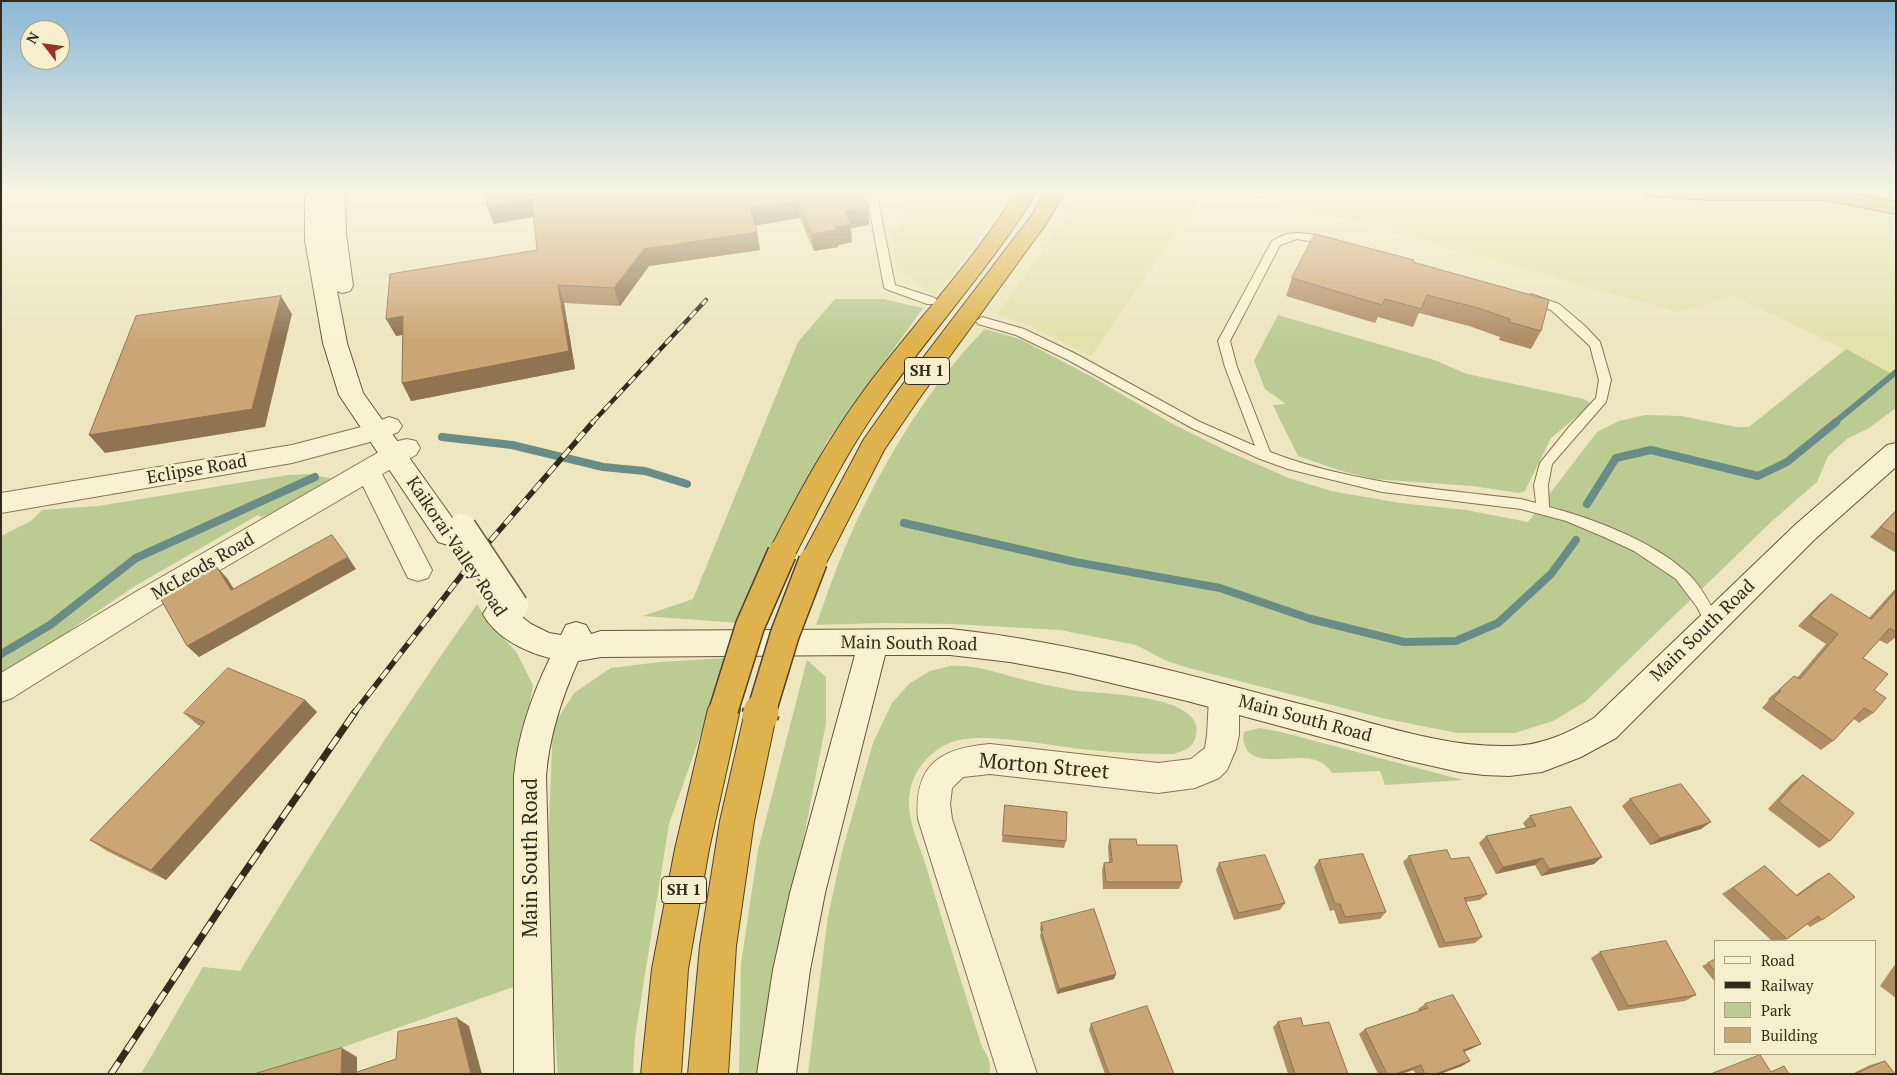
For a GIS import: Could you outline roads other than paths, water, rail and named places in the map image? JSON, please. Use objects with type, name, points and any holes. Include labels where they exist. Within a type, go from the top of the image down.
[{"type":"highway","name":"SH 1","points":[[660,1074],[670,969],[692,849],[724,709],[750,626],[814,489],[853,424],[995,240]]},
{"type":"highway","name":"SH 1","points":[[708,1074],[718,946],[737,822],[760,716],[785,634],[814,561],[874,446],[909,394],[1024,240]]},
{"type":"main road","name":"Kaikorai Valley Road","points":[[316,240],[335,343],[351,395],[383,429],[400,451],[506,610],[512,627],[528,638],[548,646],[582,643]]},
{"type":"main road","name":"Kaikorai Valley Road","points":[[337,240],[345,313],[358,363],[383,429]]},
{"type":"main road","name":"Eclipse Road","points":[[1,503],[292,454],[383,429]]},
{"type":"main road","name":"McLeods Road","points":[[1,689],[157,593],[400,451]]},
{"type":"main road","name":"Main South Road","points":[[534,1074],[528,807],[531,764],[541,719],[556,676],[582,643],[950,642],[983,645],[1088,663],[1406,746],[1460,757],[1532,760],[1568,749],[1605,728],[1805,532],[1891,463]]},
{"type":"main road","points":[[367,472],[380,490],[418,570]]},
{"type":"main road","points":[[776,1074],[783,1017],[813,866],[873,643]]},
{"type":"main road","name":"Morton Street","points":[[1018,1074],[938,827],[933,804],[934,788],[944,772],[951,767],[974,760],[990,759],[1158,778],[1182,778],[1204,771],[1215,762],[1220,752],[1223,733],[1224,698]]},
{"type":"lane","points":[[881,240],[890,287],[931,301]]},
{"type":"lane","points":[[1265,456],[1234,376],[1224,341],[1276,243],[1280,240]]},
{"type":"lane","points":[[1322,240],[1343,246]]},
{"type":"lane","points":[[1515,294],[1555,307],[1582,329],[1596,345],[1605,380],[1602,399],[1546,463],[1541,484],[1544,510]]},
{"type":"lane","points":[[982,321],[1020,332],[1072,357],[1196,425],[1265,456],[1322,474],[1359,483],[1521,504],[1569,518],[1609,533],[1639,547],[1681,575],[1712,622]]},
{"type":"waterway","points":[[1834,423],[1896,372]]},
{"type":"waterway","points":[[1587,504],[1616,458],[1651,450],[1758,476],[1787,462],[1836,422]]},
{"type":"waterway","points":[[442,437],[512,445],[603,467],[645,471],[687,484]]},
{"type":"waterway","points":[[1,654],[50,625],[136,558],[315,477]]},
{"type":"waterway","points":[[904,523],[1075,562],[1220,588],[1311,619],[1404,642],[1456,641],[1498,623],[1551,574],[1576,540]]},
{"type":"railway","points":[[592,423],[706,300]]},
{"type":"railway","points":[[354,713],[471,563],[593,422]]},
{"type":"railway","points":[[111,1074],[231,892],[355,712]]}]
